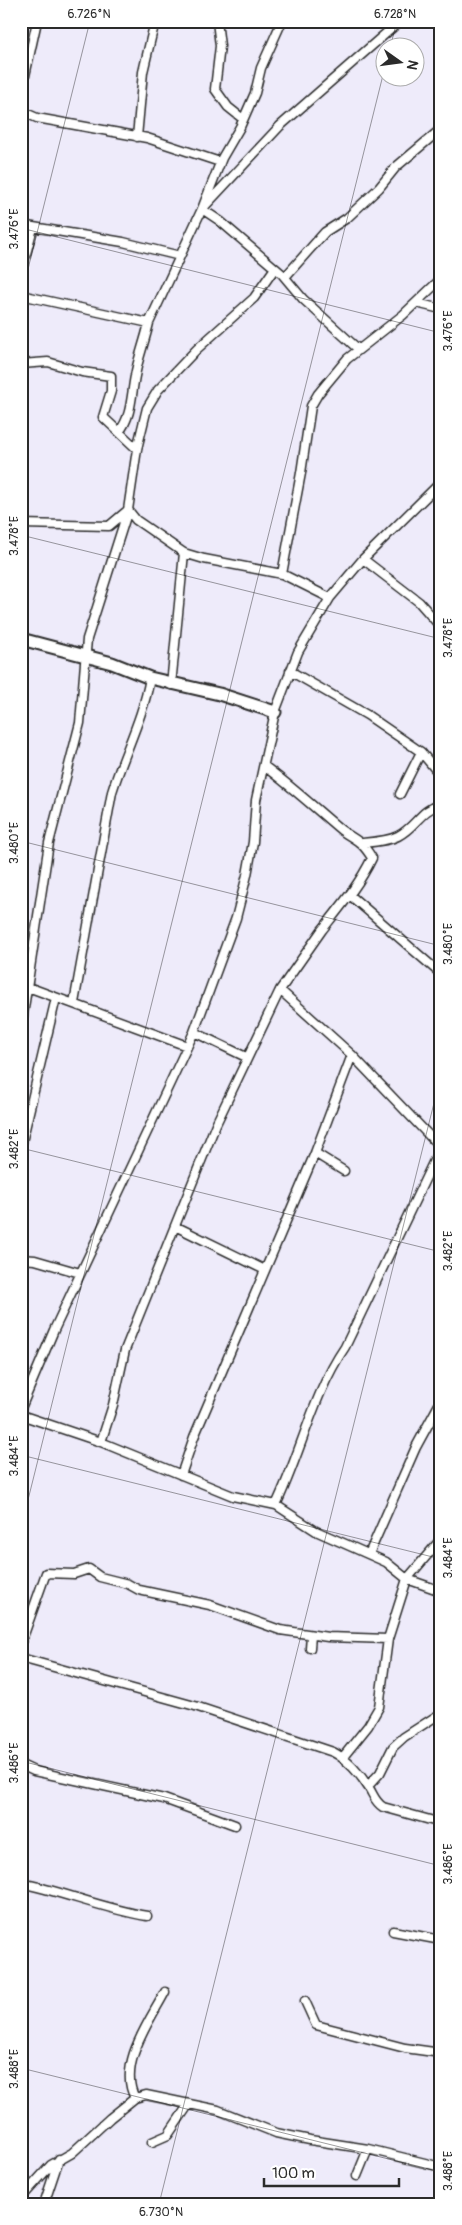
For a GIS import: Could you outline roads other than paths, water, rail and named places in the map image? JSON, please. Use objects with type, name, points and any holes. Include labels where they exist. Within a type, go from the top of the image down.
[{"type":"street","points":[[21,94],[37,21]]},
{"type":"street","points":[[137,137],[144,72],[155,21]]},
{"type":"street","points":[[217,21],[220,46],[215,89],[228,107],[243,119]]},
{"type":"street","points":[[119,432],[126,424],[135,374],[144,348],[149,323],[202,209],[220,162],[255,93],[260,68],[282,21]]},
{"type":"street","points":[[202,209],[280,126],[400,21]]},
{"type":"street","points":[[21,111],[37,118],[137,137],[220,162]]},
{"type":"street","points":[[285,277],[325,232],[347,218],[379,188],[396,167],[441,129]]},
{"type":"street","points":[[202,209],[220,221],[275,268],[303,298],[358,349]]},
{"type":"street","points":[[21,225],[123,242],[180,256]]},
{"type":"street","points":[[21,272],[32,228]]},
{"type":"street","points":[[21,1028],[49,843],[80,722],[87,639],[128,510],[137,450],[147,408],[158,390],[197,349],[254,298],[275,268]]},
{"type":"street","points":[[282,574],[302,473],[311,406],[328,381],[358,349],[416,303],[441,279]]},
{"type":"street","points":[[21,296],[149,323]]},
{"type":"street","points":[[416,303],[441,309]]},
{"type":"street","points":[[21,364],[48,362],[82,372],[111,376],[111,391],[103,417],[137,450]]},
{"type":"street","points":[[21,1408],[80,1274],[194,1032],[236,918],[251,850],[256,800],[275,712],[298,652],[330,598],[363,559],[441,482]]},
{"type":"street","points":[[21,524],[109,526],[128,510]]},
{"type":"street","points":[[128,510],[136,520],[184,553],[204,559],[282,574],[330,598]]},
{"type":"street","points":[[172,685],[184,553]]},
{"type":"street","points":[[363,559],[419,602],[441,627]]},
{"type":"street","points":[[21,640],[112,663],[172,685],[219,694],[275,712]]},
{"type":"street","points":[[290,671],[367,715],[421,752],[441,776]]},
{"type":"street","points":[[74,1003],[112,792],[122,758],[146,705],[150,678]]},
{"type":"street","points":[[400,794],[421,752]]},
{"type":"street","points":[[101,1442],[113,1406],[125,1350],[216,1124],[246,1057],[280,990],[320,934],[351,896],[354,888],[362,880],[372,858],[363,843],[343,831],[292,786],[264,766]]},
{"type":"street","points":[[363,843],[397,836],[412,826],[422,812],[441,804]]},
{"type":"street","points":[[351,896],[441,974]]},
{"type":"street","points":[[28,987],[187,1046]]},
{"type":"street","points":[[276,1505],[292,1470],[333,1365],[345,1347],[441,1148],[352,1055],[280,990]]},
{"type":"street","points":[[21,1146],[56,998]]},
{"type":"street","points":[[194,1032],[246,1057]]},
{"type":"street","points":[[181,1474],[194,1437],[315,1153],[352,1055]]},
{"type":"street","points":[[315,1153],[344,1170]]},
{"type":"street","points":[[176,1227],[265,1270]]},
{"type":"street","points":[[21,1259],[35,1260],[80,1274]]},
{"type":"street","points":[[370,1554],[416,1447],[441,1401]]},
{"type":"street","points":[[21,1415],[101,1442],[233,1496],[276,1505],[316,1531],[386,1562],[407,1579],[441,1591]]},
{"type":"street","points":[[343,1757],[368,1726],[379,1707],[388,1639],[407,1579],[441,1539]]},
{"type":"street","points":[[21,1643],[46,1573],[74,1574],[89,1569],[100,1577],[128,1584],[139,1590],[210,1605],[280,1630],[310,1635],[388,1639]]},
{"type":"street","points":[[310,1635],[310,1648]]},
{"type":"street","points":[[21,1658],[195,1706],[266,1728],[343,1757],[368,1786],[377,1803],[382,1807],[441,1823]]},
{"type":"street","points":[[368,1786],[380,1774],[393,1747],[398,1742],[435,1717],[441,1716]]},
{"type":"street","points":[[21,1765],[34,1770],[164,1799],[235,1825]]},
{"type":"street","points":[[21,1883],[93,1902],[122,1912],[147,1916]]},
{"type":"street","points":[[393,1931],[441,1940]]},
{"type":"street","points":[[135,2098],[130,2089],[133,2058],[165,1992]]},
{"type":"street","points":[[305,2001],[316,2025],[405,2048],[441,2053]]},
{"type":"street","points":[[21,2198],[51,2165],[72,2153],[135,2098],[146,2095],[218,2110],[276,2133],[368,2149],[441,2167]]},
{"type":"street","points":[[152,2142],[168,2135],[189,2104]]},
{"type":"street","points":[[357,2176],[368,2149]]},
{"type":"street","points":[[44,2204],[59,2160]]}]
